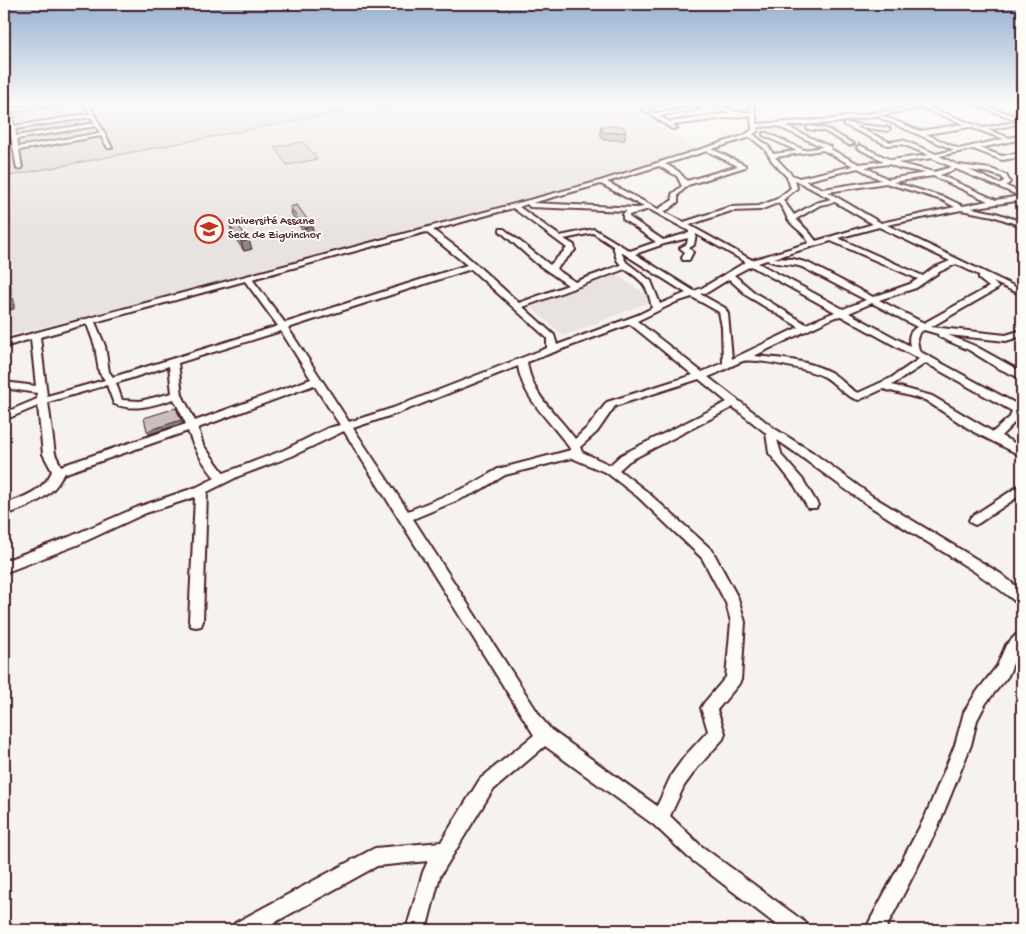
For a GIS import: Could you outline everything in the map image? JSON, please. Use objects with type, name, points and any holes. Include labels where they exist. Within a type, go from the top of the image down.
[{"type":"street","points":[[19,168],[16,149],[24,148]]},
{"type":"street","points":[[4,344],[602,182],[711,148]]},
{"type":"street","points":[[766,148],[771,156],[790,176],[822,191],[883,225],[1022,293]]},
{"type":"street","points":[[794,148],[804,152]]},
{"type":"street","points":[[771,156],[832,148],[859,166],[887,181],[944,199],[964,208],[994,214],[1022,224]]},
{"type":"street","points":[[859,148],[888,162],[904,168],[921,170],[932,174],[996,202]]},
{"type":"street","points":[[915,148],[961,167],[990,170],[1004,176],[1007,182],[1001,186]]},
{"type":"street","points":[[955,148],[957,151]]},
{"type":"street","points":[[799,180],[859,166],[934,156],[971,148]]},
{"type":"street","points":[[975,148],[1002,158]]},
{"type":"street","points":[[658,211],[673,205],[676,201],[675,194],[684,188],[685,184],[743,166],[707,149]]},
{"type":"street","points":[[894,153],[907,159]]},
{"type":"street","points":[[961,167],[1002,158],[1022,156]]},
{"type":"street","points":[[1015,157],[1022,159]]},
{"type":"street","points":[[660,164],[676,172],[685,184]]},
{"type":"street","points":[[822,191],[945,172],[956,167],[1022,196]]},
{"type":"street","points":[[683,225],[721,211],[739,208],[756,209],[779,200],[794,188],[790,176]]},
{"type":"street","points":[[602,182],[683,225],[692,233],[753,262],[1020,411],[994,437]]},
{"type":"street","points":[[4,567],[73,541],[157,504],[201,490],[222,479],[288,453],[347,426],[397,410],[630,320],[673,300],[695,294],[753,262],[864,228],[1022,196]]},
{"type":"street","points":[[779,200],[790,210],[792,218],[809,234],[813,244]]},
{"type":"street","points":[[792,218],[818,204],[836,200]]},
{"type":"street","points":[[515,206],[538,204],[638,210]]},
{"type":"street","points":[[515,206],[572,249],[551,269]]},
{"type":"street","points":[[650,207],[626,214],[625,218],[662,242]]},
{"type":"street","points":[[427,229],[457,252],[470,266],[550,337],[552,349]]},
{"type":"street","points":[[502,230],[575,286]]},
{"type":"street","points":[[558,238],[594,231],[725,314],[728,365]]},
{"type":"street","points":[[629,254],[692,233]]},
{"type":"street","points":[[686,258],[689,252],[684,248],[690,245],[692,233]]},
{"type":"street","points":[[831,238],[924,278]]},
{"type":"street","points":[[616,245],[617,257],[648,283],[657,309]]},
{"type":"street","points":[[762,259],[799,262],[929,329],[972,348],[1000,366],[1022,376]]},
{"type":"street","points":[[574,446],[594,429],[611,404],[728,365],[832,315],[913,286],[936,270],[958,261]]},
{"type":"street","points":[[4,417],[43,395],[111,381],[172,363],[198,352],[384,295],[470,266]]},
{"type":"street","points":[[516,307],[626,266]]},
{"type":"street","points":[[929,329],[994,287],[972,268]]},
{"type":"street","points":[[729,275],[752,295],[806,328]]},
{"type":"street","points":[[247,278],[264,297],[544,736],[660,820],[701,857],[799,930]]},
{"type":"street","points":[[673,300],[683,288]]},
{"type":"street","points":[[630,320],[702,375],[771,432],[808,455],[868,499],[996,578],[1022,599]]},
{"type":"street","points":[[90,321],[100,346],[104,372],[111,381],[118,402],[122,405],[136,405],[177,395]]},
{"type":"street","points":[[915,352],[915,332],[929,329],[1006,338],[1022,333]]},
{"type":"street","points":[[4,510],[44,493],[56,480],[58,471],[49,454],[35,336]]},
{"type":"street","points":[[744,358],[760,358],[826,374],[845,390],[857,396],[864,396],[883,386],[926,358]]},
{"type":"street","points":[[522,361],[524,378],[533,397],[581,456]]},
{"type":"street","points":[[172,363],[177,395],[203,453],[222,479]]},
{"type":"street","points":[[58,471],[192,426],[316,381]]},
{"type":"street","points":[[4,385],[43,395]]},
{"type":"street","points":[[883,386],[928,398],[1022,452]]},
{"type":"street","points":[[611,470],[625,458],[734,402]]},
{"type":"street","points":[[771,432],[770,441],[774,452],[780,462],[800,484],[812,505]]},
{"type":"street","points":[[405,517],[473,489],[512,468],[565,454],[581,456],[611,470],[642,494],[707,554],[733,602],[737,616],[733,680],[709,708],[717,733],[678,780],[660,820]]},
{"type":"street","points":[[975,520],[1022,488]]},
{"type":"street","points":[[196,621],[201,490]]},
{"type":"street","points":[[875,930],[931,823],[963,745],[970,718],[981,698],[1002,671],[1012,650],[1022,639]]},
{"type":"street","points":[[416,930],[432,872],[486,785],[544,736]]},
{"type":"street","points":[[242,930],[375,857],[446,850]]},
{"type":"shaded area","points":[[4,148],[156,148],[4,177]]},
{"type":"shaded area","name":"Université Assane Seck de Ziguinchor","points":[[156,148],[695,148],[607,176],[225,281],[4,337],[4,177]]},
{"type":"shaded area","points":[[274,148],[308,148],[318,159],[287,165]]},
{"type":"shaded area","points":[[617,275],[654,300],[564,336],[528,305]]},
{"type":"building","points":[[297,205],[312,226],[304,228],[290,207]]},
{"type":"building","points":[[237,224],[249,240],[241,242],[230,226]]},
{"type":"building","points":[[7,278],[6,295],[9,294],[9,303],[4,304],[4,279]]},
{"type":"building","points":[[176,408],[181,420],[147,431],[144,418]]},
{"type":"place","name":"Université Assane Seck de Ziguinchor","points":[[209,229]]}]
